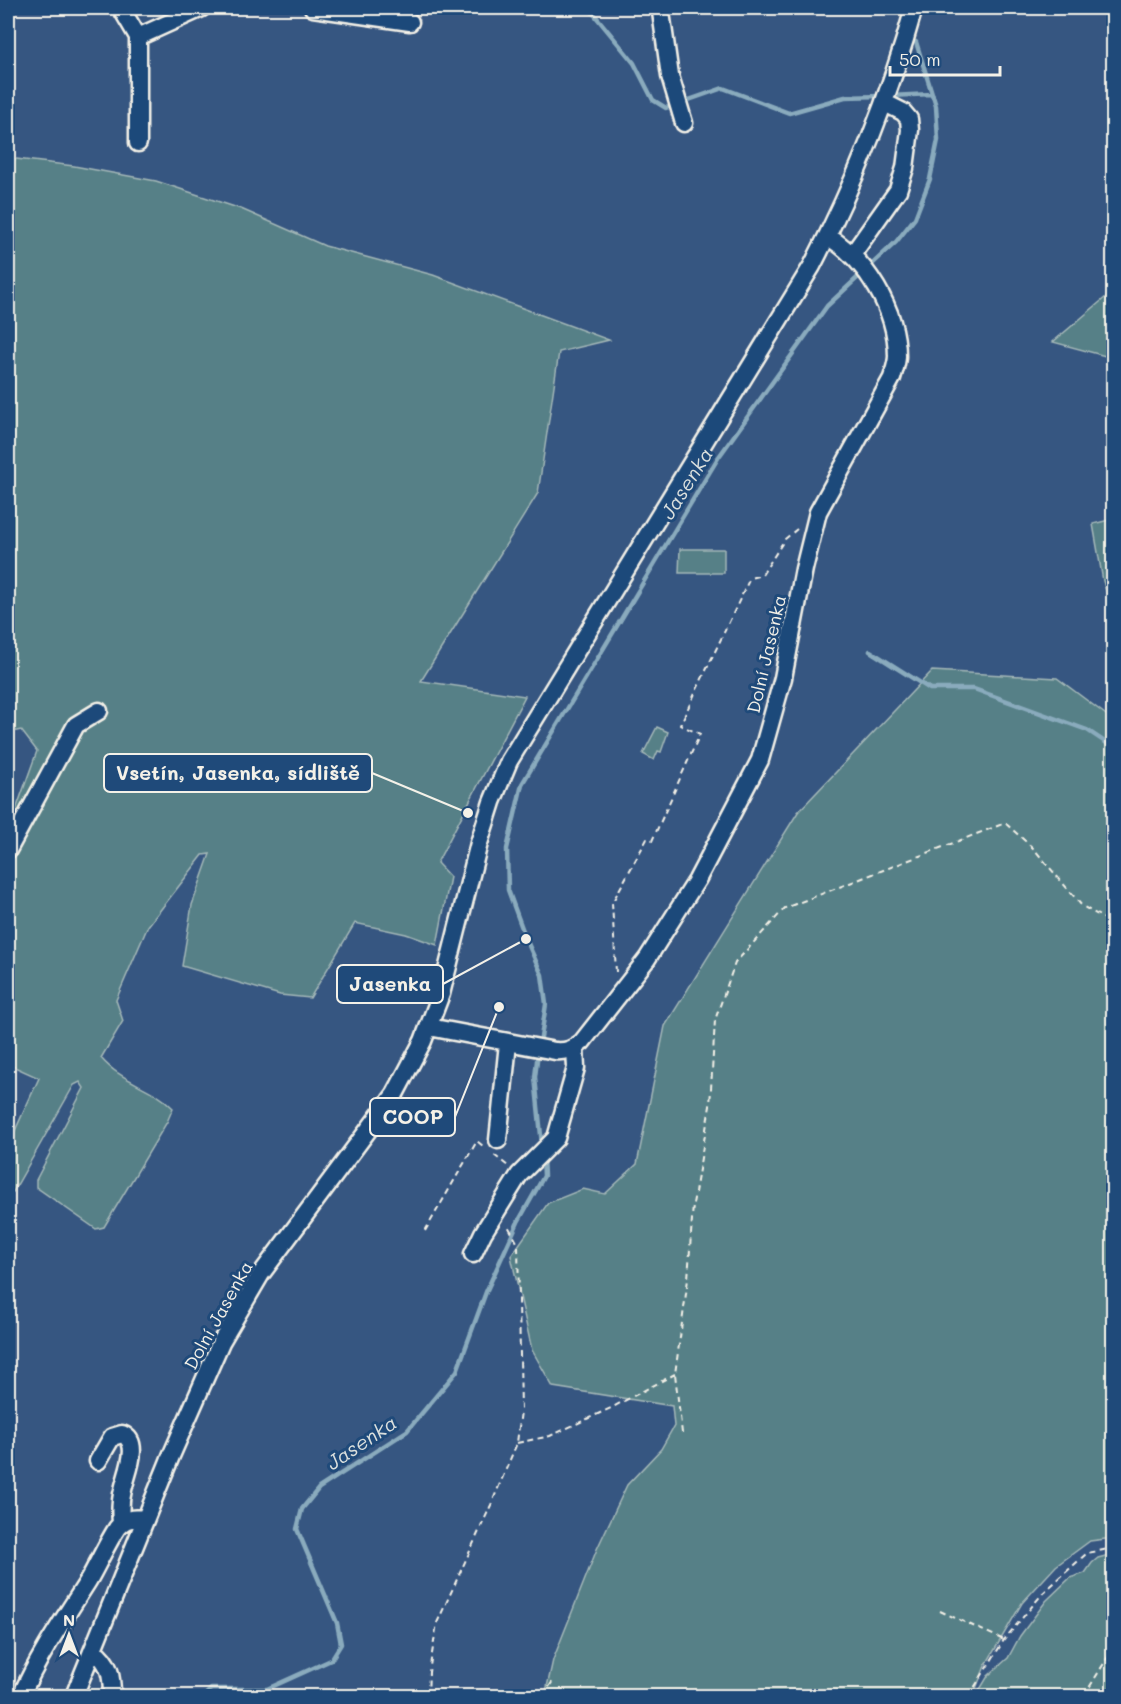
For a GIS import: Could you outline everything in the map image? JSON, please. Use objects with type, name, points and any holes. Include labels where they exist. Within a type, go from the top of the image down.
[{"type":"street","points":[[121,8],[138,37],[138,142]]},
{"type":"street","points":[[138,37],[202,8]]},
{"type":"street","points":[[313,8],[410,22]]},
{"type":"street","points":[[658,8],[661,12],[670,76],[684,123]]},
{"type":"street","name":"Dolní Jasenka","points":[[74,1696],[207,1371],[244,1301],[280,1247],[394,1094],[416,1056],[429,1028],[444,983],[485,824],[501,780],[520,742],[771,336],[827,236],[861,163],[885,103],[914,8]]},
{"type":"street","points":[[852,255],[898,190],[906,168],[909,119],[903,112],[885,103]]},
{"type":"street","name":"Dolní Jasenka","points":[[574,1048],[582,1042],[647,959],[697,880],[760,760],[783,678],[804,569],[818,512],[892,378],[897,357],[894,333],[883,298],[872,279],[852,255],[827,236]]},
{"type":"street","points":[[8,850],[76,725],[99,711]]},
{"type":"street","points":[[429,1028],[562,1052],[574,1048],[576,1068],[556,1138],[519,1176],[473,1254]]},
{"type":"street","points":[[492,1148],[508,1043]]},
{"type":"street","points":[[21,1696],[55,1632],[121,1523],[122,1491],[131,1458],[131,1442],[127,1436],[122,1434],[112,1437],[98,1461]]},
{"type":"street","points":[[121,1523],[132,1518],[146,1518]]},
{"type":"street","points":[[93,1650],[104,1658],[110,1668],[111,1696]]},
{"type":"path","points":[[617,995],[612,903],[647,839],[652,841],[700,735],[680,725],[750,578],[762,575],[785,539],[818,512]]},
{"type":"path","points":[[682,1433],[675,1374],[688,1279],[693,1204],[710,1106],[715,1020],[735,963],[785,908],[1005,823],[1034,849],[1082,906],[1113,924]]},
{"type":"path","points":[[425,1231],[477,1141],[492,1148],[519,1176]]},
{"type":"path","points":[[428,1696],[429,1672],[437,1623],[517,1443],[521,1411],[518,1244],[498,1209]]},
{"type":"path","points":[[517,1443],[550,1436],[611,1408],[675,1374]]},
{"type":"path","points":[[969,1696],[1004,1640],[1043,1593],[1087,1553],[1113,1548]]},
{"type":"path","points":[[940,1611],[1004,1640]]},
{"type":"path","points":[[1084,1696],[1113,1647]]},
{"type":"path","points":[[543,1696],[553,1681]]},
{"type":"green space","points":[[8,158],[74,166],[156,181],[241,209],[325,246],[433,275],[609,340],[559,352],[538,493],[421,681],[525,696],[437,863],[450,877],[437,945],[406,934],[355,923],[310,998],[280,995],[182,966],[192,905],[210,854],[203,855],[148,926],[116,1000],[123,1021],[101,1058],[118,1073],[156,1094],[173,1108],[167,1122],[104,1227],[96,1229],[36,1187],[36,1180],[84,1088],[80,1082],[74,1085],[13,1192],[8,1193],[8,1146],[39,1078],[8,1064],[8,832],[37,751],[21,730],[8,733]]},
{"type":"green space","points":[[1113,291],[1113,358],[1053,342]]},
{"type":"green space","points":[[1114,519],[1113,613],[1103,581],[1093,524]]},
{"type":"green space","points":[[680,549],[724,549],[724,573],[679,573]]},
{"type":"green space","points":[[932,671],[1057,678],[1113,720],[1113,1538],[1090,1541],[1056,1566],[1022,1603],[985,1666],[973,1696],[545,1696],[553,1660],[597,1549],[627,1485],[661,1449],[674,1426],[672,1406],[553,1387],[532,1350],[511,1256],[548,1203],[583,1189],[605,1194],[637,1164],[665,1026],[798,812]]},
{"type":"green space","points":[[657,727],[668,732],[661,752],[658,751],[654,760],[643,754]]},
{"type":"green space","points":[[1113,1554],[1113,1696],[976,1696],[988,1676],[1008,1658],[1020,1636],[1046,1601],[1070,1578],[1085,1573],[1098,1558]]},
{"type":"waterway","points":[[589,8],[634,63],[653,100],[666,108],[723,88],[789,113],[845,97],[882,96]]},
{"type":"waterway","name":"Jasenka","points":[[540,1044],[546,1004],[542,975],[508,890],[507,849],[522,784],[718,458],[827,306],[896,242],[915,218],[930,179],[938,140],[936,106],[916,42]]},
{"type":"waterway","points":[[890,96],[932,94]]},
{"type":"waterway","points":[[870,651],[930,689],[974,689],[1087,730],[1114,748]]},
{"type":"waterway","name":"Jasenka","points":[[538,1052],[535,1077],[542,1145]]},
{"type":"waterway","name":"Jasenka","points":[[204,1696],[211,1689],[267,1689],[331,1660],[341,1644],[337,1623],[297,1529],[302,1509],[319,1488],[407,1431],[457,1371],[486,1292],[518,1222],[544,1176],[543,1156]]},
{"type":"place","name":"Vsetín, Jasenka, sídliště","points":[[468,813]]},
{"type":"place","name":"Jasenka","points":[[526,939]]},
{"type":"place","name":"COOP","points":[[499,1007]]}]
